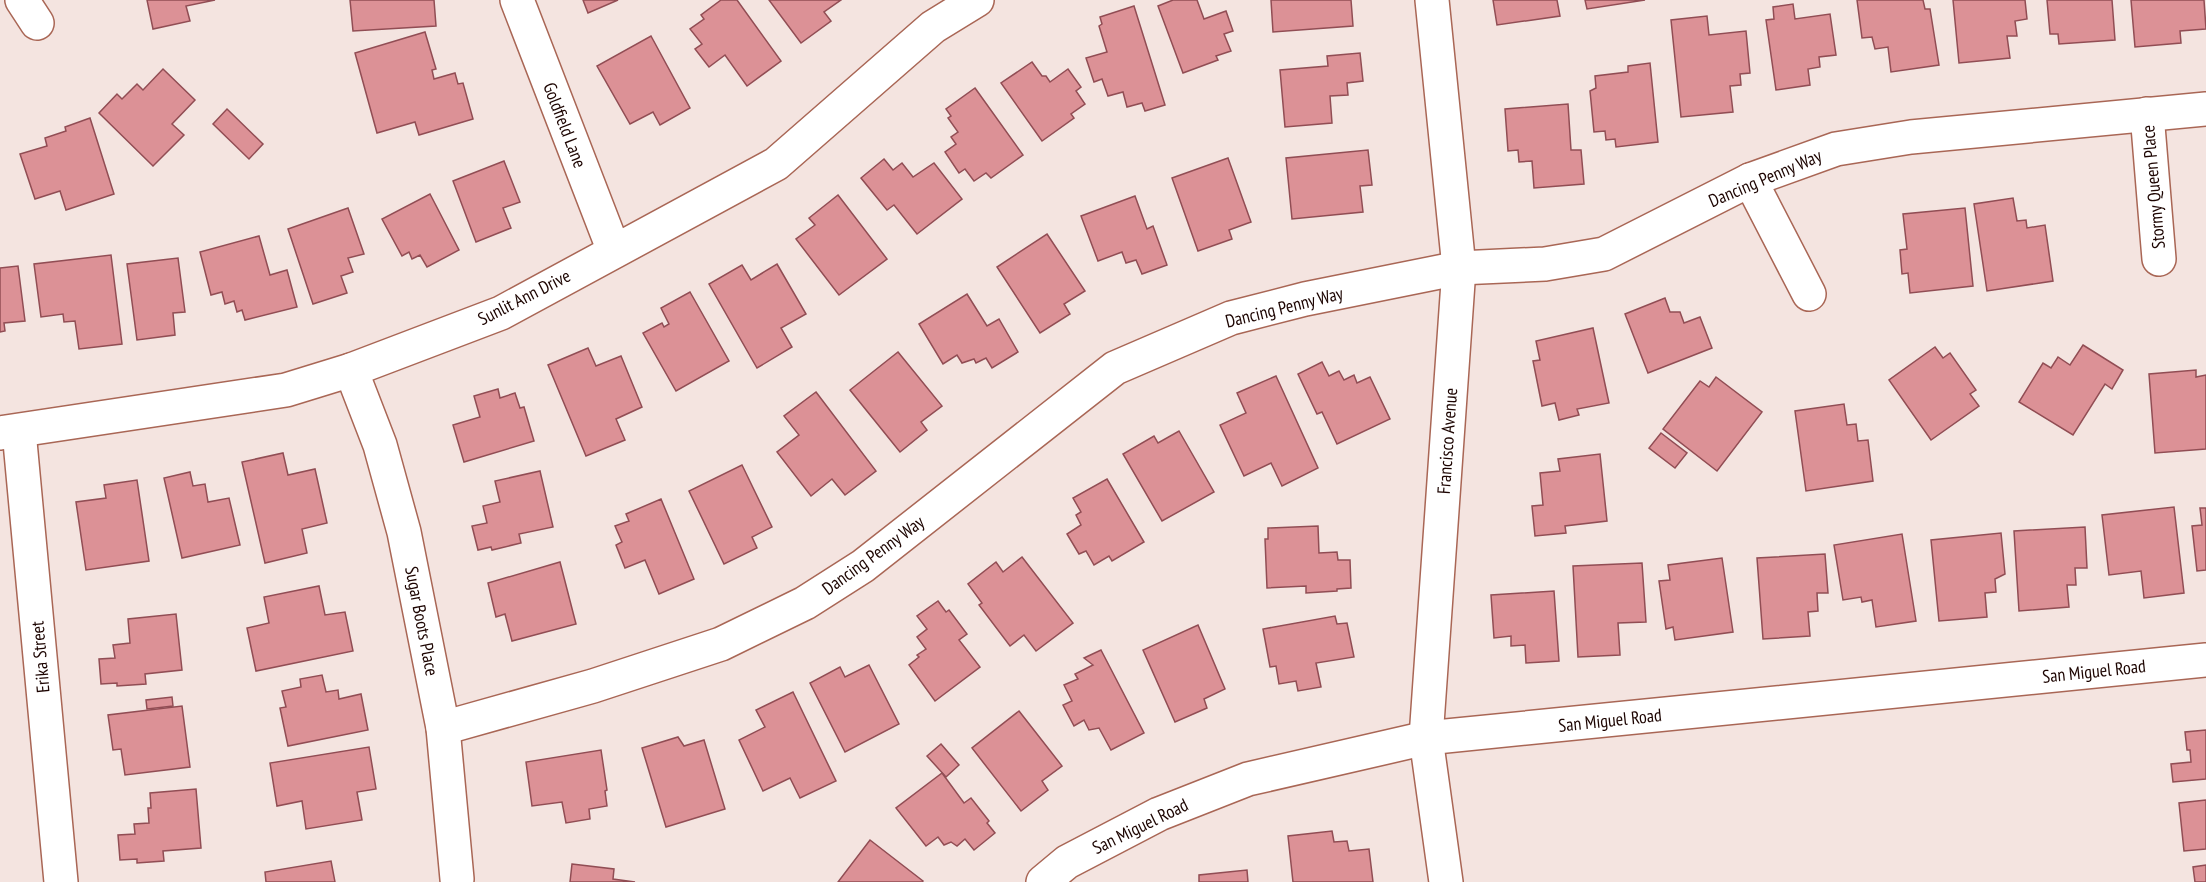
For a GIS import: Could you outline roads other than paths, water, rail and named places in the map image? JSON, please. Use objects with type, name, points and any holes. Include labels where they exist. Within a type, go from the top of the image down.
[{"type":"street","name":"Goldfield Lane","points":[[517,0],[614,250]]},
{"type":"street","name":"Sunlit Ann Drive","points":[[10,432],[286,390],[351,370],[501,313],[776,164],[933,27],[977,0]]},
{"type":"street","name":"Francisco Avenue","points":[[1432,0],[1460,268],[1426,738],[1446,882]]},
{"type":"street","name":"Dancing Penny Way","points":[[443,728],[592,686],[721,644],[805,603],[863,566],[1115,368],[1231,318],[1305,299],[1460,268],[1545,264],[1604,254],[1750,180],[1836,149],[1911,137],[2206,109]]},
{"type":"street","name":"Stormy Queen Place","points":[[2147,114],[2159,259]]},
{"type":"street","points":[[1750,180],[1809,294]]},
{"type":"street","name":"Sugar Boots Place","points":[[351,370],[380,445],[404,532],[443,728],[457,879]]},
{"type":"street","name":"Erika Street","points":[[10,432],[61,882]]},
{"type":"street","name":"San Miguel Road","points":[[1043,882],[1067,862],[1159,814],[1248,779],[1426,738],[2206,660]]}]
